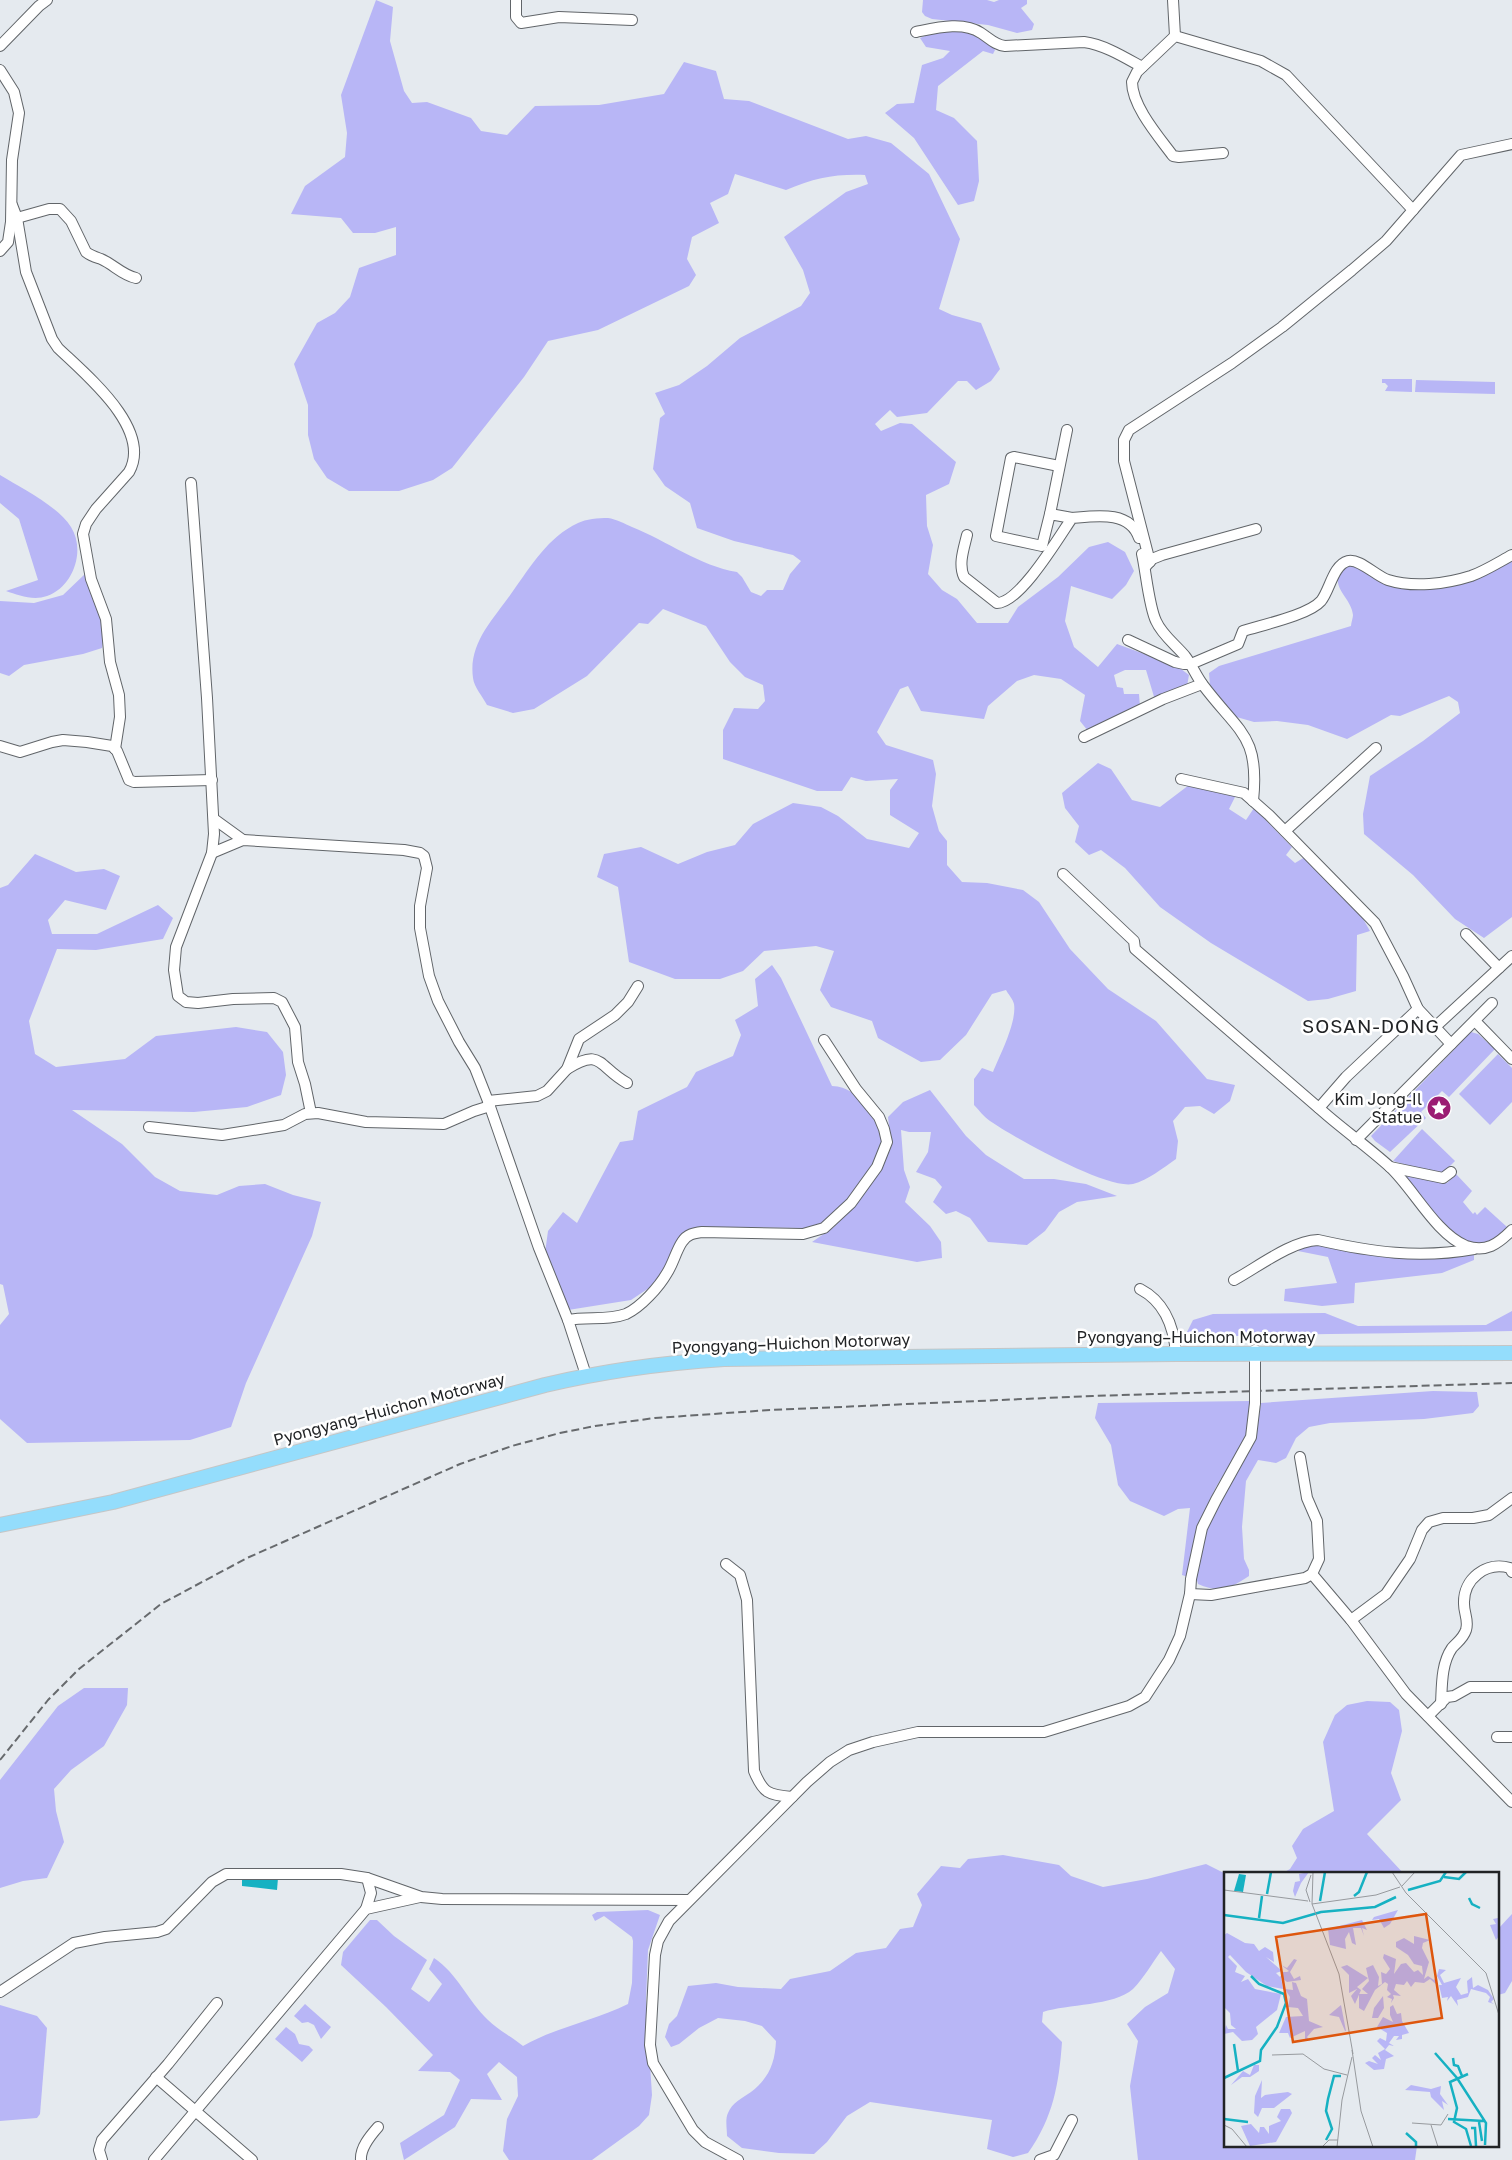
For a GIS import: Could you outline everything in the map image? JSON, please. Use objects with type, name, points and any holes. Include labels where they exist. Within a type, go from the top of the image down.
[{"type":"highway","name":"Pyongyang–Huichon Motorway","points":[[1255,1352],[1512,1346]]},
{"type":"highway","name":"Pyongyang–Huichon Motorway","points":[[0,1521],[113,1498],[586,1373],[657,1364],[724,1359],[1175,1352],[1512,1353]]},
{"type":"highway","name":"Pyongyang–Huichon Motorway","points":[[0,1525],[113,1502],[586,1373]]},
{"type":"street","points":[[0,46],[47,0]]},
{"type":"street","points":[[516,0],[516,17],[522,23],[559,17],[632,20]]},
{"type":"street","points":[[1173,0],[1175,36],[1142,67],[1132,82],[1132,89],[1138,104],[1173,156],[1223,153]]},
{"type":"street","points":[[916,32],[940,27],[964,27],[980,32],[998,46],[1084,42],[1095,44],[1117,53],[1142,67]]},
{"type":"street","points":[[1175,36],[1261,60],[1286,75],[1413,210]]},
{"type":"street","points":[[0,70],[14,92],[19,113],[12,160],[12,205],[9,236],[8,242],[0,251]]},
{"type":"street","points":[[1253,801],[1255,766],[1248,739],[1202,684],[1191,664],[1162,631],[1155,620],[1147,564],[1124,461],[1124,440],[1129,430],[1232,363],[1282,327],[1386,241],[1461,156],[1512,144]]},
{"type":"street","points":[[12,205],[17,218],[26,272],[52,338],[58,348],[109,397],[119,410],[136,452],[129,472],[96,509],[86,524],[83,534],[91,579],[106,619],[110,662],[119,694],[120,724],[115,749],[129,780],[134,782],[212,780]]},
{"type":"street","points":[[17,218],[49,209],[60,209],[72,221],[86,252],[102,259],[127,276],[136,278]]},
{"type":"street","points":[[1060,466],[1011,458],[996,536],[1042,546],[1050,514],[1068,430]]},
{"type":"street","points":[[191,483],[214,819],[212,853],[176,947],[174,970],[178,996],[186,1002],[198,1003],[233,999],[274,998],[282,1002],[295,1027],[298,1062],[305,1084],[310,1114]]},
{"type":"street","points":[[1050,514],[1072,518],[1111,516],[1128,522],[1135,528],[1147,564]]},
{"type":"street","points":[[968,535],[962,560],[964,576],[993,602],[1001,603],[1032,578],[1072,518]]},
{"type":"street","points":[[1147,564],[1162,555],[1256,529]]},
{"type":"street","points":[[1128,640],[1175,662],[1191,664],[1238,644],[1243,631],[1315,607],[1328,591],[1337,569],[1349,561],[1358,562],[1372,573],[1390,581],[1421,584],[1472,576],[1512,556]]},
{"type":"street","points":[[1084,737],[1164,699],[1202,684]]},
{"type":"street","points":[[0,746],[15,752],[26,752],[63,740],[103,744],[115,749]]},
{"type":"street","points":[[1284,830],[1376,748]]},
{"type":"street","points":[[1181,779],[1233,789],[1244,793],[1284,830],[1375,923],[1418,1009],[1452,1044]]},
{"type":"street","points":[[214,819],[243,840]]},
{"type":"street","points":[[212,853],[243,840],[404,850],[424,856],[427,868],[420,906],[420,928],[429,976],[438,1001],[475,1068],[538,1248],[568,1320],[586,1373]]},
{"type":"street","points":[[1063,874],[1134,941],[1135,949],[1356,1140],[1390,1167],[1438,1224],[1464,1245],[1477,1249]]},
{"type":"street","points":[[1466,934],[1499,968]]},
{"type":"street","points":[[1435,1026],[1512,956]]},
{"type":"street","points":[[567,1069],[579,1039],[615,1015],[628,1002],[638,986]]},
{"type":"street","points":[[1356,1140],[1492,1003]]},
{"type":"street","points":[[1319,1108],[1346,1078],[1418,1009]]},
{"type":"street","points":[[1475,1021],[1512,1059]]},
{"type":"street","points":[[568,1320],[615,1316],[626,1313],[661,1282],[667,1274],[682,1241],[690,1234],[702,1232],[803,1234],[824,1228],[852,1203],[878,1168],[887,1142],[879,1117],[856,1089],[824,1040]]},
{"type":"street","points":[[149,1126],[214,1136],[284,1125],[305,1114],[366,1122],[444,1124],[489,1104],[537,1096],[547,1091],[567,1069],[582,1059],[590,1058],[596,1060],[627,1083]]},
{"type":"street","points":[[1390,1167],[1443,1178],[1451,1172]]},
{"type":"street","points":[[1234,1280],[1293,1246],[1309,1240],[1318,1240],[1390,1254],[1441,1253],[1489,1248],[1501,1242],[1512,1230]]},
{"type":"street","points":[[1140,1289],[1157,1300],[1162,1309],[1171,1326],[1175,1352]]},
{"type":"street","points":[[738,2160],[705,2142],[693,2130],[653,2064],[650,2045],[654,1955],[658,1941],[669,1921],[792,1797],[830,1762],[849,1750],[873,1742],[918,1732],[1044,1732],[1129,1706],[1145,1697],[1169,1660],[1180,1636],[1190,1594],[1190,1579],[1202,1528],[1251,1437],[1255,1403],[1255,1352]]},
{"type":"street","points":[[1190,1594],[1210,1594],[1305,1578],[1312,1574],[1319,1560],[1317,1521],[1307,1498],[1300,1456]]},
{"type":"street","points":[[1352,1620],[1386,1594],[1410,1559],[1422,1530],[1429,1522],[1443,1518],[1473,1518],[1488,1515],[1512,1498]]},
{"type":"street","points":[[726,1564],[740,1575],[747,1600],[754,1771],[759,1784],[765,1791],[778,1796],[792,1797]]},
{"type":"street","points":[[1441,1704],[1443,1674],[1447,1658],[1453,1647],[1460,1642],[1468,1620],[1464,1603],[1469,1583],[1478,1572],[1490,1566],[1503,1566],[1510,1568],[1512,1572]]},
{"type":"street","points":[[1312,1574],[1352,1620],[1406,1694],[1512,1802]]},
{"type":"street","points":[[1428,1716],[1447,1698],[1470,1687],[1512,1687]]},
{"type":"street","points":[[1498,1737],[1512,1737]]},
{"type":"street","points":[[0,1992],[74,1943],[105,1937],[158,1932],[166,1929],[212,1882],[226,1874],[341,1874],[367,1878],[421,1897],[442,1899],[689,1900]]},
{"type":"street","points":[[154,2160],[366,1909],[371,1893],[367,1878]]},
{"type":"street","points":[[366,1909],[421,1897]]},
{"type":"street","points":[[102,2160],[99,2150],[102,2140],[217,2004]]},
{"type":"street","points":[[156,2077],[252,2160]]},
{"type":"street","points":[[1040,2160],[1054,2155],[1072,2120]]},
{"type":"street","points":[[361,2160],[361,2155],[368,2139],[378,2127]]},
{"type":"shaded area","points":[[376,0],[393,7],[390,41],[404,91],[412,103],[427,102],[471,118],[481,131],[507,135],[535,106],[599,105],[664,94],[684,62],[716,71],[724,99],[749,101],[848,139],[866,136],[891,143],[929,174],[960,239],[939,309],[952,315],[981,323],[1000,369],[991,381],[976,390],[967,381],[958,381],[927,413],[897,417],[890,410],[875,424],[881,431],[900,423],[912,424],[956,462],[949,484],[926,495],[927,526],[933,545],[928,574],[942,590],[957,599],[977,623],[1008,623],[1018,607],[1058,577],[1089,547],[1108,542],[1125,552],[1134,571],[1126,585],[1112,599],[1071,586],[1065,621],[1074,647],[1098,667],[1117,644],[1177,666],[1189,675],[1187,686],[1155,700],[1146,670],[1125,670],[1114,675],[1117,687],[1123,688],[1124,694],[1139,694],[1140,707],[1088,731],[1080,721],[1085,695],[1061,679],[1034,675],[1017,681],[988,706],[984,719],[921,711],[908,686],[900,689],[877,732],[886,745],[933,760],[936,774],[932,806],[939,831],[947,841],[947,865],[962,882],[987,883],[1023,890],[1039,902],[1070,949],[1108,989],[1156,1021],[1207,1079],[1235,1085],[1230,1101],[1214,1114],[1200,1106],[1185,1107],[1173,1121],[1178,1141],[1176,1159],[1161,1170],[1133,1184],[1120,1184],[1103,1179],[1060,1161],[1002,1129],[988,1119],[974,1105],[974,1079],[982,1068],[993,1072],[1011,1029],[1014,1004],[1006,990],[992,994],[966,1035],[940,1060],[921,1062],[878,1038],[872,1021],[831,1007],[820,990],[834,951],[816,946],[764,951],[743,971],[720,979],[675,979],[629,962],[618,887],[597,877],[604,854],[641,847],[678,864],[707,852],[735,845],[753,824],[793,803],[821,807],[838,816],[867,839],[909,848],[919,833],[890,815],[890,790],[898,779],[866,781],[851,777],[842,791],[817,791],[723,759],[723,730],[734,708],[758,709],[765,701],[763,685],[745,677],[730,662],[706,626],[663,609],[648,624],[639,623],[587,676],[534,709],[513,713],[487,705],[473,678],[475,653],[484,631],[491,621],[549,544],[567,529],[585,521],[614,519],[697,559],[737,572],[751,592],[761,596],[767,590],[783,590],[790,574],[801,561],[793,555],[734,541],[697,528],[690,503],[665,486],[653,469],[660,418],[665,414],[655,393],[679,385],[707,366],[740,338],[801,306],[810,293],[803,270],[784,237],[846,192],[868,184],[865,175],[844,175],[806,182],[786,190],[735,174],[728,194],[710,203],[719,223],[692,237],[687,259],[696,275],[689,286],[598,330],[548,341],[524,377],[452,468],[433,480],[399,491],[349,491],[327,478],[314,459],[308,435],[308,405],[294,364],[317,323],[335,313],[350,297],[359,268],[396,255],[396,227],[375,233],[353,233],[341,218],[291,214],[305,186],[345,157],[347,133],[341,95]]},
{"type":"shaded area","points":[[923,0],[987,0],[994,2],[999,0],[1027,0],[1027,4],[1021,8],[1034,24],[1032,30],[1017,33],[988,25],[932,19],[925,16],[922,12]]},
{"type":"shaded area","points":[[946,31],[980,36],[991,44],[995,50],[993,54],[983,51],[938,86],[936,110],[954,118],[977,141],[979,181],[974,201],[958,205],[914,138],[885,113],[897,104],[914,103],[922,65],[943,58],[950,51],[926,47],[920,38]]},
{"type":"shaded area","points":[[1382,379],[1412,379],[1412,392],[1385,391],[1388,386],[1382,383]]},
{"type":"shaded area","points":[[1416,380],[1495,382],[1495,394],[1415,392]]},
{"type":"shaded area","points":[[0,475],[57,512],[71,527],[75,536],[77,557],[70,577],[64,585],[47,596],[31,598],[6,591],[38,580],[19,519],[0,503]]},
{"type":"shaded area","points":[[1512,560],[1512,917],[1484,938],[1455,919],[1413,875],[1364,834],[1363,814],[1370,776],[1423,741],[1460,713],[1458,702],[1449,696],[1400,716],[1391,715],[1347,739],[1308,725],[1277,721],[1254,722],[1233,716],[1210,686],[1209,673],[1219,666],[1351,626],[1353,615],[1351,608],[1338,585],[1340,572],[1346,565],[1434,586]]},
{"type":"shaded area","points":[[85,574],[105,624],[102,648],[83,654],[24,665],[9,676],[0,673],[0,601],[34,603],[63,595]]},
{"type":"shaded area","points":[[1098,763],[1111,769],[1132,800],[1160,807],[1189,785],[1236,795],[1229,809],[1246,820],[1254,808],[1292,847],[1286,855],[1295,863],[1305,857],[1358,910],[1370,931],[1357,935],[1356,991],[1328,999],[1308,1001],[1211,943],[1160,907],[1125,868],[1101,850],[1089,855],[1075,842],[1079,826],[1065,808],[1062,793]]},
{"type":"shaded area","points":[[35,854],[76,872],[104,869],[120,876],[106,910],[65,900],[48,920],[52,934],[97,934],[158,905],[173,918],[163,939],[96,950],[57,949],[29,1021],[35,1054],[56,1067],[125,1059],[156,1036],[236,1027],[267,1032],[283,1052],[286,1075],[281,1095],[247,1107],[194,1112],[72,1110],[122,1144],[155,1177],[180,1191],[217,1195],[239,1186],[265,1184],[293,1195],[321,1202],[312,1236],[246,1383],[231,1427],[190,1440],[27,1443],[0,1419],[0,1325],[9,1314],[3,1285],[0,1284],[0,888],[8,885]]},
{"type":"shaded area","points":[[772,965],[781,978],[832,1086],[847,1089],[854,1094],[880,1129],[883,1144],[875,1165],[858,1188],[837,1210],[818,1225],[805,1228],[699,1228],[649,1288],[631,1300],[568,1310],[545,1253],[548,1231],[563,1212],[577,1223],[620,1142],[633,1140],[638,1111],[687,1087],[696,1072],[733,1056],[741,1035],[735,1020],[758,1006],[755,979]]},
{"type":"shaded area","points":[[1471,1032],[1478,1034],[1495,1049],[1449,1097],[1442,1091],[1421,1112],[1426,1118],[1390,1152],[1375,1141],[1371,1136]]},
{"type":"shaded area","points":[[1498,1054],[1512,1068],[1512,1102],[1490,1125],[1459,1094]]},
{"type":"shaded area","points":[[930,1090],[966,1136],[986,1155],[1024,1179],[1054,1179],[1086,1184],[1117,1196],[1077,1202],[1059,1212],[1045,1231],[1027,1245],[988,1242],[970,1218],[956,1211],[946,1214],[933,1202],[942,1187],[935,1179],[916,1172],[928,1152],[931,1132],[901,1130],[904,1170],[910,1187],[905,1202],[930,1226],[941,1242],[942,1258],[917,1262],[812,1242],[834,1227],[858,1202],[877,1173],[891,1144],[888,1117],[903,1102]]},
{"type":"shaded area","points":[[1422,1129],[1455,1161],[1441,1175],[1393,1161]]},
{"type":"shaded area","points":[[1403,1172],[1447,1183],[1456,1174],[1472,1191],[1463,1202],[1473,1214],[1475,1212],[1477,1215],[1485,1207],[1507,1227],[1489,1243],[1477,1245],[1465,1241],[1453,1233],[1430,1210],[1404,1177]]},
{"type":"shaded area","points":[[1310,1244],[1423,1257],[1474,1254],[1474,1260],[1442,1273],[1355,1283],[1354,1303],[1322,1306],[1284,1301],[1285,1289],[1337,1283],[1328,1257],[1298,1251]]},
{"type":"shaded area","points":[[1512,1311],[1512,1331],[1184,1338],[1193,1320],[1213,1314],[1325,1313],[1358,1326],[1486,1325]]},
{"type":"shaded area","points":[[1433,1391],[1477,1392],[1479,1406],[1473,1413],[1424,1419],[1330,1423],[1309,1427],[1296,1438],[1286,1458],[1276,1463],[1258,1460],[1246,1481],[1242,1527],[1244,1559],[1249,1570],[1249,1576],[1237,1584],[1219,1589],[1198,1584],[1196,1577],[1206,1529],[1256,1433],[1261,1403]]},
{"type":"shaded area","points":[[1250,1401],[1248,1430],[1216,1487],[1199,1524],[1188,1577],[1182,1575],[1190,1508],[1178,1509],[1164,1516],[1130,1501],[1118,1485],[1111,1445],[1095,1418],[1098,1403]]},
{"type":"shaded area","points":[[84,1688],[128,1688],[127,1705],[104,1746],[71,1770],[54,1789],[56,1811],[64,1842],[47,1878],[23,1881],[0,1888],[0,1780],[58,1706]]},
{"type":"shaded area","points":[[1367,1701],[1390,1702],[1399,1710],[1402,1731],[1391,1773],[1401,1800],[1367,1834],[1402,1872],[1285,1872],[1290,1869],[1297,1858],[1292,1846],[1303,1829],[1334,1811],[1323,1742],[1335,1715],[1347,1705]]},
{"type":"shaded area","points":[[1003,1855],[1059,1865],[1071,1876],[1103,1887],[1147,1879],[1206,1864],[1224,1873],[1224,2148],[1417,2148],[1415,2160],[1138,2160],[1130,2086],[1138,2041],[1127,2024],[1145,2007],[1168,1993],[1175,1969],[1161,1951],[1137,1985],[1125,1995],[1103,2002],[1043,2012],[1042,2022],[1062,2042],[1061,2057],[1057,2086],[1049,2114],[1037,2140],[1028,2153],[1013,2157],[987,2149],[992,2120],[870,2102],[847,2116],[827,2142],[814,2154],[779,2153],[742,2148],[727,2136],[727,2115],[730,2109],[757,2087],[767,2076],[774,2056],[776,2041],[762,2026],[745,2021],[718,2018],[699,2028],[679,2044],[671,2047],[665,2037],[669,2024],[677,2016],[688,1986],[716,1983],[738,1987],[781,1989],[790,1979],[830,1971],[856,1953],[886,1948],[900,1929],[913,1927],[922,1905],[917,1894],[941,1866],[960,1868],[968,1859]]},
{"type":"shaded area","points":[[278,1878],[277,1890],[242,1886],[242,1879]]},
{"type":"shaded area","points":[[648,1910],[660,1915],[648,1950],[646,2000],[652,2095],[649,2115],[639,2126],[592,2160],[509,2160],[503,2151],[507,2119],[518,2096],[517,2077],[499,2062],[487,2074],[502,2100],[471,2099],[455,2127],[404,2160],[400,2143],[444,2115],[460,2080],[450,2072],[418,2071],[433,2055],[341,1965],[343,1952],[370,1920],[377,1920],[394,1936],[427,1960],[411,1989],[429,2002],[442,1984],[429,1969],[434,1958],[456,1979],[488,2020],[523,2046],[536,2039],[628,2004],[632,1983],[632,1937],[604,1916],[595,1921],[592,1915],[597,1912]]},
{"type":"shaded area","points":[[1512,1914],[1512,1981],[1505,1993],[1500,1994],[1500,1927]]},
{"type":"shaded area","points":[[305,2004],[331,2027],[321,2039],[314,2025],[308,2022],[302,2023],[294,2016]]},
{"type":"shaded area","points":[[0,2005],[37,2016],[47,2028],[40,2114],[37,2118],[0,2121]]},
{"type":"shaded area","points":[[286,2027],[295,2034],[299,2044],[309,2046],[313,2050],[302,2062],[275,2039]]},
{"type":"railway","points":[[0,1760],[48,1700],[79,1669],[161,1604],[247,1558],[460,1464],[512,1446],[560,1433],[655,1418],[770,1410],[1093,1396],[1512,1383]]},
{"type":"place","name":"Kim Jong-Il Statue","points":[[1439,1108]]},
{"type":"district","name":"SOSAN-DONG","points":[[1371,1026]]}]
